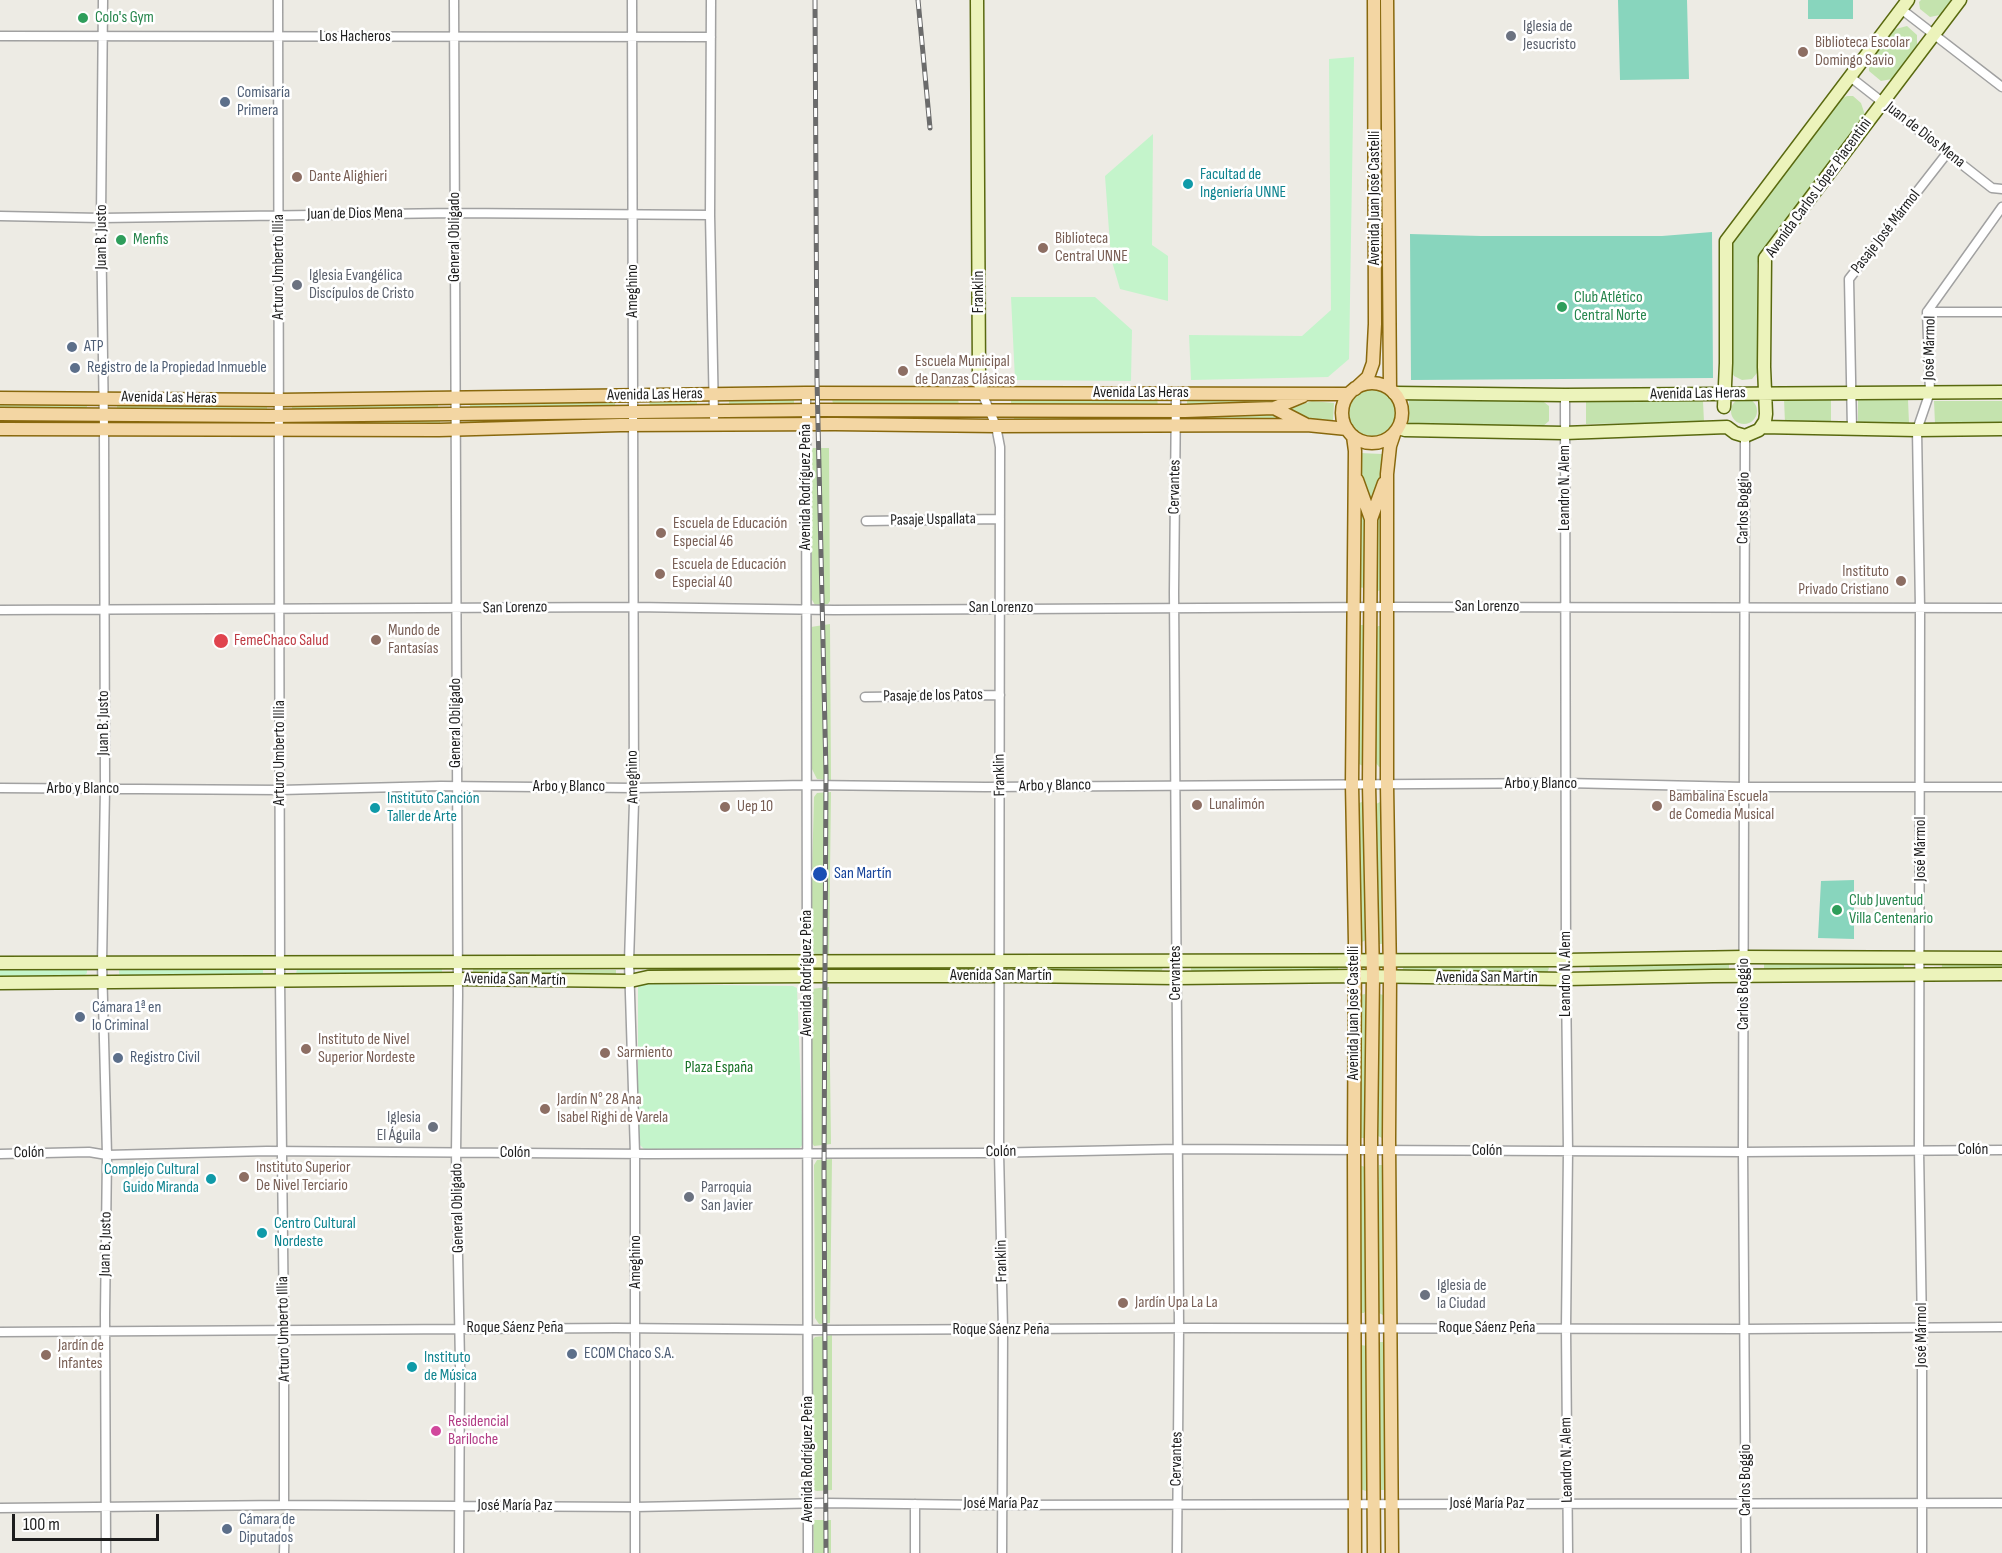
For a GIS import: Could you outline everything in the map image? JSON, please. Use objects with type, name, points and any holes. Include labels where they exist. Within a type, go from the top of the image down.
[{"type":"main road","name":"Franklin","points":[[978,0],[979,377],[982,393]]},
{"type":"main road","name":"Avenida Juan José Castelli","points":[[1352,392],[1368,377],[1373,363],[1375,324],[1374,0]]},
{"type":"main road","name":"Avenida Juan José Castelli","points":[[1387,0],[1392,391]]},
{"type":"main road","name":"Avenida Carlos López Piacentini","points":[[1754,432],[1766,414],[1765,258],[1960,0]]},
{"type":"main road","points":[[1738,393],[1726,242],[1905,4]]},
{"type":"main road","points":[[1372,384],[1392,391],[1401,406],[1401,421],[1396,431],[1385,441],[1374,443],[1363,442],[1350,433],[1342,411],[1352,392],[1363,385],[1372,384]]},
{"type":"main road","name":"Avenida Las Heras","points":[[1392,391],[1565,395],[2002,392]]},
{"type":"main road","name":"Avenida Las Heras","points":[[0,398],[279,400],[806,393],[1310,394],[1352,392]]},
{"type":"main road","points":[[1727,427],[1724,407],[1729,398],[1738,393],[1759,398],[1765,406]]},
{"type":"main road","name":"Avenida Las Heras","points":[[0,429],[455,429],[633,419],[714,411],[1176,411],[1274,408],[1310,394]]},
{"type":"main road","name":"Avenida Las Heras","points":[[1274,408],[1307,425]]},
{"type":"main road","name":"Avenida Las Heras","points":[[0,414],[455,413],[633,419],[713,425],[1307,425],[1350,433]]},
{"type":"main road","name":"Avenida Las Heras","points":[[1396,431],[1564,433],[1727,427],[1735,433],[1852,429],[2002,429]]},
{"type":"main road","name":"Avenida Juan José Castelli","points":[[1392,1553],[1387,607],[1388,474],[1390,446],[1396,431]]},
{"type":"main road","name":"Avenida Juan José Castelli","points":[[1350,433],[1354,472],[1352,784],[1355,960],[1355,1553]]},
{"type":"main road","name":"Avenida Juan José Castelli","points":[[1354,472],[1371,519]]},
{"type":"main road","name":"Avenida Juan José Castelli","points":[[1374,1553],[1373,976],[1369,784],[1371,519],[1388,474]]},
{"type":"main road","name":"Avenida San Martín","points":[[0,963],[2002,958]]},
{"type":"main road","points":[[748,961],[748,977]]},
{"type":"main road","name":"Avenida San Martín","points":[[0,983],[457,979],[630,981],[648,977],[806,976],[1176,978],[1373,976],[1566,979],[2002,974]]},
{"type":"street","name":"Juan B. Justo","points":[[103,0],[101,218],[105,788],[102,963],[107,1155],[106,1553]]},
{"type":"street","name":"Arturo Umberto Illia","points":[[278,0],[280,980],[284,1505]]},
{"type":"street","name":"General Obligado","points":[[454,0],[459,1553]]},
{"type":"street","name":"Ameghino","points":[[632,0],[634,788],[629,963],[635,1154],[635,1553]]},
{"type":"street","points":[[711,0],[710,215],[713,425]]},
{"type":"street","points":[[1905,4],[1934,35],[2002,87]]},
{"type":"street","name":"Los Hacheros","points":[[0,36],[711,37]]},
{"type":"street","name":"Juan de Dios Mena","points":[[1849,76],[1992,188],[2002,189]]},
{"type":"street","name":"Pasaje José Mármol","points":[[1852,429],[1849,279],[1948,152]]},
{"type":"street","name":"José Mármol","points":[[1922,1553],[1919,1150],[1921,787],[1917,430],[1930,392],[1927,312],[2002,207]]},
{"type":"street","name":"Juan de Dios Mena","points":[[0,216],[101,218],[455,213],[710,215]]},
{"type":"street","points":[[1927,312],[2002,312]]},
{"type":"street","name":"Avenida Rodríguez Peña","points":[[806,393],[808,1553]]},
{"type":"street","name":"Franklin","points":[[982,393],[996,426],[1000,447],[999,1152],[1003,1330],[1002,1553]]},
{"type":"street","name":"Cervantes","points":[[1176,393],[1174,785],[1179,1328],[1177,1553]]},
{"type":"street","name":"Leandro N. Alem","points":[[1565,395],[1568,1553]]},
{"type":"street","name":"Carlos Boggio","points":[[1746,1553],[1743,608],[1754,432]]},
{"type":"street","name":"Pasaje Uspallata","points":[[866,521],[1000,519]]},
{"type":"street","name":"San Lorenzo","points":[[0,610],[633,607],[806,609],[2002,608]]},
{"type":"street","name":"Pasaje de los Patos","points":[[865,697],[1000,695]]},
{"type":"street","name":"Arbo y Blanco","points":[[0,788],[280,790],[456,786],[634,788],[807,785],[1566,783],[1744,787],[2002,787]]},
{"type":"street","name":"Colón","points":[[0,1154],[282,1152],[635,1154],[1176,1149],[1743,1152],[2002,1150]]},
{"type":"street","name":"Roque Sáenz Peña","points":[[0,1332],[460,1328],[1003,1330],[2002,1327]]},
{"type":"street","name":"José María Paz","points":[[0,1508],[284,1505],[635,1507],[807,1504],[1923,1505],[2002,1503]]},
{"type":"street","points":[[915,1504],[915,1553]]},
{"type":"street","points":[[284,1553],[285,1518]]},
{"type":"green space","points":[[1618,0],[1687,0],[1689,79],[1620,80]]},
{"type":"green space","points":[[1808,0],[1853,0],[1853,19],[1808,19]]},
{"type":"green space","points":[[1921,0],[1951,0],[1940,15],[1930,17],[1920,9]]},
{"type":"green space","points":[[1907,26],[1917,35],[1917,45],[1892,79],[1881,81],[1869,71],[1869,63],[1892,30]]},
{"type":"green space","points":[[1354,57],[1349,359],[1328,377],[1191,380],[1189,335],[1302,336],[1331,310],[1329,59]]},
{"type":"green space","points":[[1853,96],[1861,103],[1865,115],[1760,254],[1757,265],[1759,366],[1752,379],[1742,380],[1734,376],[1731,371],[1734,238],[1839,100]]},
{"type":"green space","points":[[1153,134],[1152,245],[1168,256],[1168,301],[1120,289],[1111,258],[1105,176]]},
{"type":"green space","name":"Club Atlético Central Norte","points":[[1712,232],[1713,378],[1411,380],[1410,234],[1662,236]]},
{"type":"green space","points":[[1011,297],[1095,297],[1132,330],[1131,381],[1015,380]]},
{"type":"green space","points":[[1372,388],[1386,392],[1394,400],[1398,414],[1394,428],[1386,436],[1372,440],[1358,436],[1350,428],[1346,414],[1350,400],[1358,392]]},
{"type":"green space","points":[[1281,397],[1280,402],[1187,406],[1187,398]]},
{"type":"green space","points":[[1744,398],[1753,402],[1757,411],[1753,420],[1744,424],[1735,420],[1731,411],[1735,402]]},
{"type":"green space","points":[[697,399],[697,405],[650,407],[649,401]]},
{"type":"green space","points":[[832,399],[958,399],[959,405],[833,404]]},
{"type":"green space","points":[[1011,399],[1157,399],[1158,405],[1011,406]]},
{"type":"green space","points":[[1409,399],[1540,399],[1549,406],[1549,421],[1542,427],[1408,425]]},
{"type":"green space","points":[[1784,399],[1831,399],[1831,423],[1785,423]]},
{"type":"green space","points":[[729,400],[794,400],[794,407],[729,406]]},
{"type":"green space","points":[[1858,400],[1908,400],[1909,423],[1858,424]]},
{"type":"green space","points":[[615,401],[615,409],[470,409],[470,403]]},
{"type":"green space","points":[[1312,401],[1334,403],[1333,420],[1308,420],[1283,411]]},
{"type":"green space","points":[[1703,401],[1704,422],[1586,424],[1586,402]]},
{"type":"green space","points":[[1934,401],[2002,401],[2002,424],[1935,424]]},
{"type":"green space","points":[[0,402],[87,403],[87,407],[85,409],[0,409]]},
{"type":"green space","points":[[117,402],[267,404],[267,413],[117,411]]},
{"type":"green space","points":[[438,402],[438,409],[292,411],[292,403]]},
{"type":"green space","points":[[1158,413],[1158,419],[1014,422],[1014,415]]},
{"type":"green space","points":[[1188,413],[1278,413],[1279,418],[1187,420]]},
{"type":"green space","points":[[618,416],[618,422],[470,424],[470,417]]},
{"type":"green space","points":[[832,416],[959,416],[960,421],[832,421]]},
{"type":"green space","points":[[116,417],[267,419],[267,426],[116,425]]},
{"type":"green space","points":[[294,418],[440,418],[440,426],[294,426]]},
{"type":"green space","points":[[0,420],[85,420],[87,424],[0,426]]},
{"type":"green space","points":[[812,448],[829,448],[830,601],[828,604],[815,605],[811,598]]},
{"type":"green space","points":[[1360,453],[1382,454],[1381,477],[1370,507],[1359,477]]},
{"type":"green space","points":[[1384,493],[1384,589],[1378,591],[1375,589],[1375,513]]},
{"type":"green space","points":[[1358,497],[1367,518],[1365,588],[1357,587]]},
{"type":"green space","points":[[830,624],[831,780],[817,779],[812,769],[811,627]]},
{"type":"green space","points":[[1359,625],[1365,627],[1365,763],[1363,766],[1357,763]]},
{"type":"green space","points":[[1382,626],[1382,766],[1379,767],[1376,763],[1376,628]]},
{"type":"green space","points":[[831,792],[829,956],[816,956],[810,947],[814,797],[817,793]]},
{"type":"green space","points":[[1364,801],[1366,804],[1366,940],[1360,943],[1357,804]]},
{"type":"green space","points":[[1382,801],[1385,941],[1379,944],[1377,941],[1376,804]]},
{"type":"green space","name":"Club Juventud Villa Centenario","points":[[1854,880],[1854,939],[1818,938],[1821,881]]},
{"type":"green space","points":[[1904,961],[1904,968],[1764,971],[1764,963]]},
{"type":"green space","points":[[1729,962],[1729,969],[1590,971],[1589,964]]},
{"type":"green space","points":[[1942,963],[2002,963],[2002,970],[1942,970]]},
{"type":"green space","points":[[1160,964],[1163,967],[1161,973],[1015,971],[1017,966]]},
{"type":"green space","points":[[984,965],[984,972],[839,972],[838,968]]},
{"type":"green space","points":[[1338,965],[1335,971],[1193,973],[1191,970],[1191,967]]},
{"type":"green space","points":[[122,966],[263,968],[263,974],[122,977],[119,969]]},
{"type":"green space","points":[[299,966],[442,967],[442,972],[439,975],[299,977],[296,974]]},
{"type":"green space","points":[[738,966],[739,971],[650,974],[649,971],[649,967]]},
{"type":"green space","points":[[1404,966],[1547,966],[1549,968],[1547,974],[1402,971]]},
{"type":"green space","points":[[0,967],[87,968],[87,973],[84,976],[0,976]]},
{"type":"green space","points":[[473,969],[616,970],[616,977],[473,977]]},
{"type":"green space","name":"Plaza España","points":[[644,984],[793,986],[797,988],[803,1144],[799,1149],[645,1150],[638,1143],[638,987]]},
{"type":"green space","points":[[829,987],[831,1144],[814,1146],[812,1143],[808,993],[811,989]]},
{"type":"green space","points":[[1365,994],[1367,1135],[1361,1138],[1359,1135],[1360,995]]},
{"type":"green space","points":[[1379,994],[1384,995],[1384,1136],[1382,1138],[1376,1135]]},
{"type":"green space","points":[[832,1159],[830,1323],[819,1324],[815,1318],[814,1165],[817,1160]]},
{"type":"green space","points":[[1359,1165],[1365,1167],[1366,1310],[1364,1313],[1360,1313]]},
{"type":"green space","points":[[1379,1165],[1384,1167],[1383,1315],[1377,1312]]},
{"type":"green space","points":[[832,1335],[832,1490],[817,1491],[813,1490],[812,1341],[815,1337]]},
{"type":"green space","points":[[1380,1342],[1385,1344],[1387,1488],[1385,1490],[1379,1488]]},
{"type":"green space","points":[[1361,1345],[1367,1346],[1368,1488],[1366,1491],[1360,1489]]},
{"type":"green space","points":[[813,1520],[831,1520],[831,1553],[814,1553]]},
{"type":"railway","points":[[815,0],[817,379],[826,773],[824,1170],[826,1553]]},
{"type":"railway","points":[[918,0],[930,128]]},
{"type":"place","name":"Colo's Gym","points":[[83,18]]},
{"type":"place","name":"Iglesia de Jesucristo","points":[[1511,36]]},
{"type":"place","name":"Biblioteca Escolar Domingo Savio","points":[[1803,52]]},
{"type":"place","name":"Comisaría Primera","points":[[225,102]]},
{"type":"place","name":"Dante Alighieri","points":[[297,177]]},
{"type":"place","name":"Facultad de Ingeniería UNNE","points":[[1188,184]]},
{"type":"place","name":"Menfis","points":[[121,240]]},
{"type":"place","name":"Biblioteca Central UNNE","points":[[1043,248]]},
{"type":"place","name":"Iglesia Evangélica Discípulos de Cristo","points":[[297,285]]},
{"type":"place","name":"Club Atlético Central Norte","points":[[1562,307]]},
{"type":"place","name":"ATP","points":[[72,347]]},
{"type":"place","name":"Registro de la Propiedad Inmueble","points":[[75,368]]},
{"type":"place","name":"Escuela Municipal de Danzas Clásicas","points":[[903,371]]},
{"type":"place","name":"Escuela de Educación Especial 46","points":[[661,533]]},
{"type":"place","name":"Escuela de Educación Especial 40","points":[[660,574]]},
{"type":"place","name":"Instituto Privado Cristiano","points":[[1901,581]]},
{"type":"place","name":"Mundo de Fantasías","points":[[376,640]]},
{"type":"place","name":"FemeChaco Salud","points":[[221,641]]},
{"type":"place","name":"Lunalimón","points":[[1197,805]]},
{"type":"place","name":"Bambalina Escuela de Comedia Musical","points":[[1657,806]]},
{"type":"place","name":"Uep 10","points":[[725,807]]},
{"type":"place","name":"Instituto Canción Taller de Arte","points":[[375,808]]},
{"type":"place","name":"San Martín","points":[[820,874]]},
{"type":"place","name":"Club Juventud Villa Centenario","points":[[1837,910]]},
{"type":"place","name":"Cámara 1ª en lo Criminal","points":[[80,1017]]},
{"type":"place","name":"Instituto de Nivel Superior Nordeste","points":[[306,1049]]},
{"type":"place","name":"Sarmiento","points":[[605,1053]]},
{"type":"place","name":"Registro Civil","points":[[118,1058]]},
{"type":"place","name":"Jardín N° 28 Ana Isabel Righi de Varela","points":[[545,1109]]},
{"type":"place","name":"Iglesia El Águila","points":[[433,1127]]},
{"type":"place","name":"Instituto Superior De Nivel Terciario","points":[[244,1177]]},
{"type":"place","name":"Complejo Cultural Guido Miranda","points":[[211,1179]]},
{"type":"place","name":"Parroquia San Javier","points":[[689,1197]]},
{"type":"place","name":"Centro Cultural Nordeste","points":[[262,1233]]},
{"type":"place","name":"Iglesia de la Ciudad","points":[[1425,1295]]},
{"type":"place","name":"Jardín Upa La La","points":[[1123,1303]]},
{"type":"place","name":"ECOM Chaco S.A.","points":[[572,1354]]},
{"type":"place","name":"Jardín de Infantes","points":[[46,1355]]},
{"type":"place","name":"Instituto de Música","points":[[412,1367]]},
{"type":"place","name":"Residencial Bariloche","points":[[436,1431]]},
{"type":"place","name":"Cámara de Diputados","points":[[227,1529]]}]
